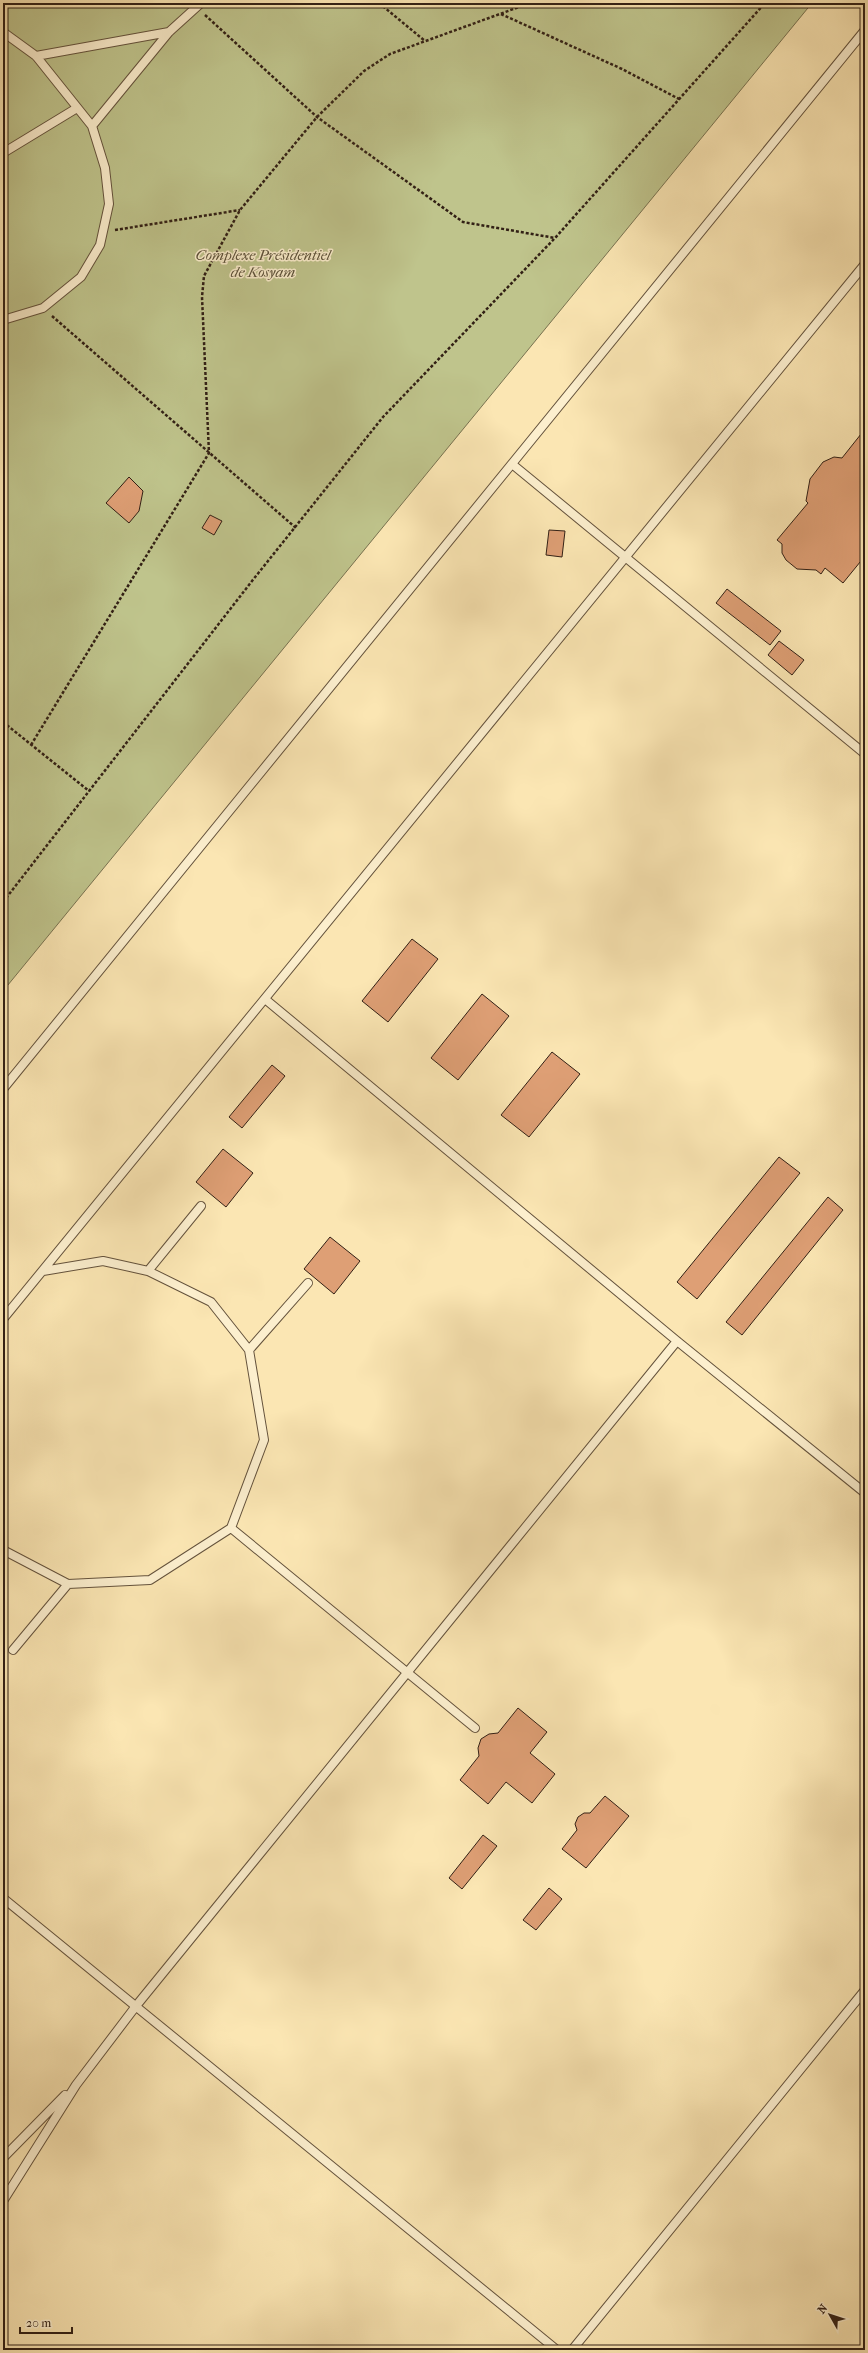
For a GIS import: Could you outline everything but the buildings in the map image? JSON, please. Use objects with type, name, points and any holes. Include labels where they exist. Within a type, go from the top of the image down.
[{"type":"lane","points":[[92,126],[169,32],[199,5]]},
{"type":"lane","points":[[3,1089],[865,30]]},
{"type":"lane","points":[[3,32],[36,56],[92,126],[104,168],[109,204],[100,245],[81,277],[43,308],[3,320]]},
{"type":"lane","points":[[36,56],[169,32]]},
{"type":"lane","points":[[3,153],[77,108]]},
{"type":"lane","points":[[3,1319],[865,264]]},
{"type":"lane","points":[[512,464],[865,754]]},
{"type":"lane","points":[[265,999],[677,1341],[865,1493]]},
{"type":"lane","points":[[148,1271],[201,1206]]},
{"type":"lane","points":[[3,1550],[68,1584],[150,1580],[230,1528],[264,1440],[249,1350],[211,1302],[148,1271],[103,1260],[43,1271]]},
{"type":"lane","points":[[249,1350],[308,1283]]},
{"type":"lane","points":[[3,2201],[76,2085],[136,2006],[677,1341]]},
{"type":"lane","points":[[230,1528],[475,1728]]},
{"type":"lane","points":[[13,1650],[68,1584]]},
{"type":"lane","points":[[3,1898],[557,2350]]},
{"type":"lane","points":[[572,2350],[865,1990]]},
{"type":"lane","points":[[3,2158],[76,2085]]},
{"type":"path","points":[[379,3],[425,40]]},
{"type":"path","points":[[31,745],[209,453],[202,297],[204,276],[240,210],[317,117],[364,71],[390,54],[530,3]]},
{"type":"path","points":[[3,902],[252,581],[296,528],[383,416],[555,238],[765,3]]},
{"type":"path","points":[[199,5],[317,117],[463,222],[555,238]]},
{"type":"path","points":[[500,14],[622,69],[679,99]]},
{"type":"path","points":[[104,232],[240,210]]},
{"type":"path","points":[[43,308],[296,528]]},
{"type":"path","points":[[3,722],[89,791]]},
{"type":"green space","name":"Complexe Présidentiel de Kosyam","points":[[3,3],[812,3],[3,991]]}]
